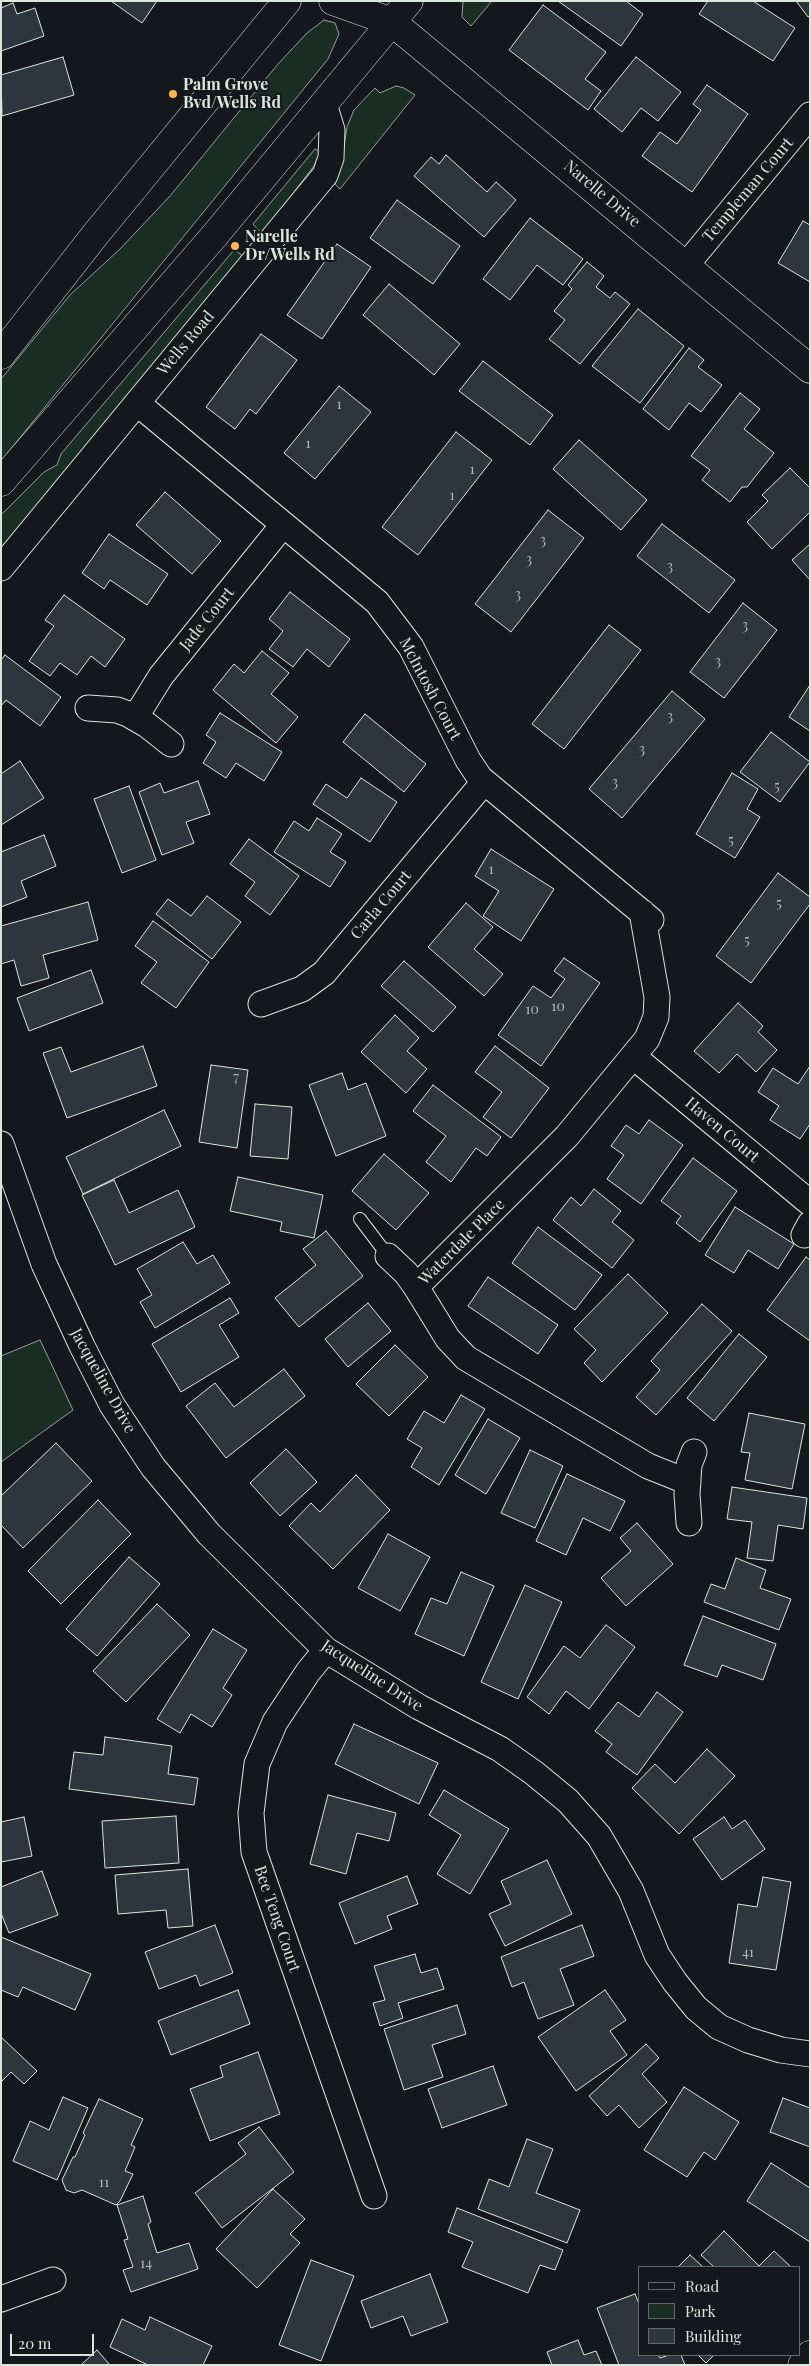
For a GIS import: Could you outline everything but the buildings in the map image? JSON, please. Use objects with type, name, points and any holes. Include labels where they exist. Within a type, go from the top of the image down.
[{"type":"main road","points":[[1,355],[95,235],[287,1]]},
{"type":"main road","name":"Narelle Drive","points":[[333,1],[394,8],[687,264],[810,368]]},
{"type":"main road","points":[[1,482],[215,236],[324,104],[394,8]]},
{"type":"main road","points":[[802,2365],[810,2355]]},
{"type":"street","name":"Wells Road","points":[[1,568],[325,175],[332,158],[332,130],[324,104]]},
{"type":"street","name":"Templeman Court","points":[[687,264],[810,115]]},
{"type":"street","name":"McIntosh Court","points":[[137,402],[377,602],[411,647],[468,760],[484,782],[647,916]]},
{"type":"street","name":"Jade Court","points":[[135,718],[161,676],[284,525]]},
{"type":"street","points":[[88,708],[118,710],[135,718],[171,744]]},
{"type":"street","name":"Carla Court","points":[[260,1004],[302,990],[324,973],[484,782]]},
{"type":"street","name":"Waterdale Place","points":[[647,916],[657,1003],[656,1017],[650,1034],[634,1056],[547,1158],[416,1287],[448,1339],[466,1358],[648,1466],[688,1482]]},
{"type":"street","name":"Haven Court","points":[[634,1056],[810,1203]]},
{"type":"street","name":"Jacqueline Drive","points":[[1,1144],[44,1264],[112,1405],[153,1467],[209,1534],[326,1650],[419,1707],[500,1750],[568,1801],[599,1836],[631,1891],[657,1954],[675,1982],[696,2008],[719,2027],[748,2040],[781,2050],[810,2054]]},
{"type":"street","points":[[388,1256],[406,1273],[416,1287]]},
{"type":"street","points":[[689,1522],[689,1465],[694,1452]]},
{"type":"street","name":"Bee Teng Court","points":[[326,1650],[308,1672],[275,1722],[257,1764],[251,1813],[254,1852],[374,2196]]},
{"type":"street","points":[[1,2298],[53,2280]]},
{"type":"lane","points":[[360,1219],[388,1256]]},
{"type":"green space","points":[[463,1],[492,1],[471,26],[462,17]]},
{"type":"green space","points":[[324,20],[335,23],[339,34],[328,59],[1,461],[1,379],[70,295],[120,249],[170,196],[278,64],[307,33]]},
{"type":"green space","points":[[396,86],[404,88],[415,95],[340,189],[335,184],[341,166],[347,127],[354,110],[375,88],[380,93]]},
{"type":"green space","points":[[315,149],[320,152],[314,166],[262,234],[253,224]]},
{"type":"green space","points":[[234,250],[245,257],[1,550],[1,515],[44,472],[57,465],[61,454]]},
{"type":"green space","points":[[40,1340],[73,1410],[1,1462],[1,1356]]},
{"type":"place","name":"Palm Grove Bvd/Wells Rd","points":[[173,94]]},
{"type":"place","name":"Narelle Dr/Wells Rd","points":[[235,246]]}]
